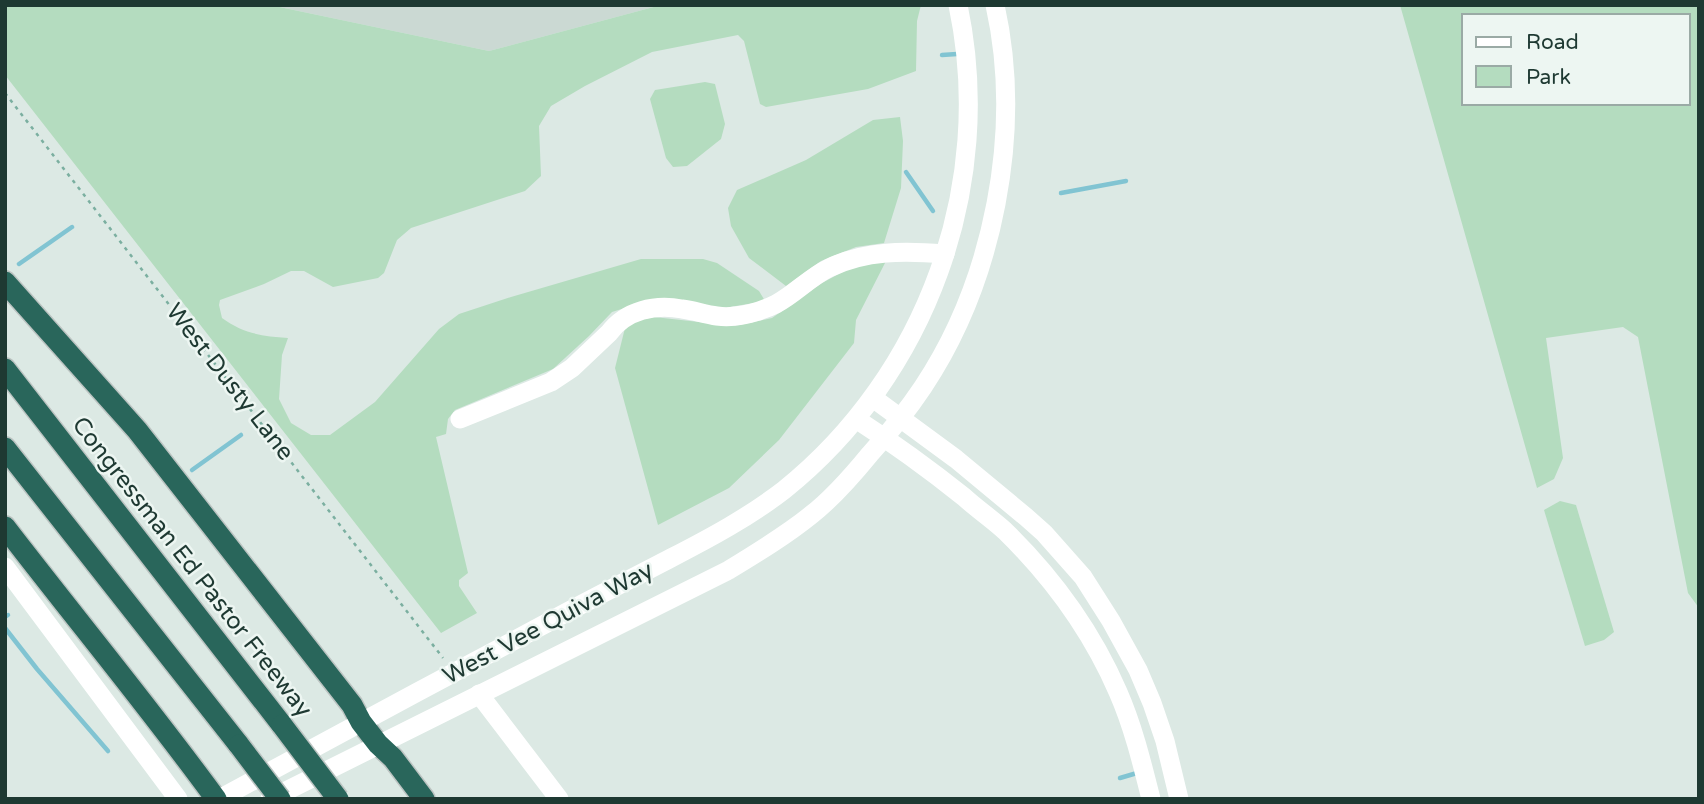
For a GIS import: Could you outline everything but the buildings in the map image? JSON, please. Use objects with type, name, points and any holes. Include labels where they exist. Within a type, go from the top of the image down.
[{"type":"highway","points":[[5,282],[137,430],[352,705],[378,744],[393,758],[424,799]]},
{"type":"highway","name":"Congressman Ed Pastor Freeway","points":[[5,369],[338,799]]},
{"type":"highway","points":[[5,448],[280,799]]},
{"type":"highway","points":[[5,527],[218,799]]},
{"type":"street","name":"West Vee Quiva Way","points":[[218,799],[711,537],[782,491],[825,453],[873,398],[912,335],[945,254],[962,188],[968,134],[967,66],[958,5]]},
{"type":"street","name":"West Vee Quiva Way","points":[[270,799],[727,571],[770,545],[832,497],[885,437],[923,386],[944,351],[973,288],[992,225],[1002,157],[1005,99],[1003,51],[995,5]]},
{"type":"street","points":[[460,418],[551,382],[572,368],[628,315],[658,307],[734,317],[776,304],[828,268],[850,259],[885,252],[945,254]]},
{"type":"street","points":[[873,398],[956,459],[1026,517],[1083,577],[1138,670],[1165,741],[1179,799]]},
{"type":"street","points":[[856,419],[885,437],[1003,529],[1039,567],[1101,657],[1118,692],[1135,738],[1152,799]]},
{"type":"street","points":[[5,567],[178,799]]},
{"type":"street","points":[[479,694],[559,799]]},
{"type":"path","name":"West Dusty Lane","points":[[5,93],[454,672]]},
{"type":"shaded area","points":[[270,5],[661,5],[489,51]]},
{"type":"green space","points":[[5,5],[270,5],[489,51],[661,5],[921,5],[917,21],[916,71],[868,89],[766,107],[760,104],[744,41],[738,35],[652,52],[551,106],[539,126],[541,176],[525,191],[411,228],[397,240],[384,273],[378,278],[333,287],[304,271],[291,271],[220,300],[222,318],[238,328],[288,338],[282,355],[279,399],[291,423],[311,435],[330,435],[375,402],[439,329],[459,314],[641,259],[703,259],[717,263],[759,291],[765,301],[724,308],[650,300],[612,312],[553,369],[455,410],[448,419],[446,434],[436,437],[468,573],[459,580],[459,586],[477,613],[441,633],[5,75]]},
{"type":"green space","points":[[1400,5],[1699,5],[1699,608],[1688,593],[1638,337],[1623,327],[1546,338],[1563,458],[1554,479],[1537,488]]},
{"type":"green space","points":[[705,82],[715,84],[725,124],[721,139],[687,166],[673,167],[666,158],[650,99],[655,90]]},
{"type":"green space","points":[[900,117],[903,141],[901,188],[884,243],[856,247],[821,261],[786,286],[749,258],[731,226],[728,208],[737,190],[806,160],[873,120]]},
{"type":"green space","points":[[886,261],[856,320],[854,343],[779,440],[729,488],[658,525],[615,368],[625,328],[635,321],[654,317],[735,326],[772,318],[822,283],[850,268]]},
{"type":"green space","points":[[1560,501],[1576,505],[1614,632],[1604,640],[1585,646],[1544,510]]},
{"type":"waterway","points":[[942,55],[957,54]]},
{"type":"waterway","points":[[906,172],[933,211]]},
{"type":"waterway","points":[[1061,193],[1126,181]]},
{"type":"waterway","points":[[19,264],[72,227]]},
{"type":"waterway","points":[[192,470],[241,435]]},
{"type":"waterway","points":[[5,628],[108,751]]},
{"type":"waterway","points":[[1120,778],[1137,773]]}]
